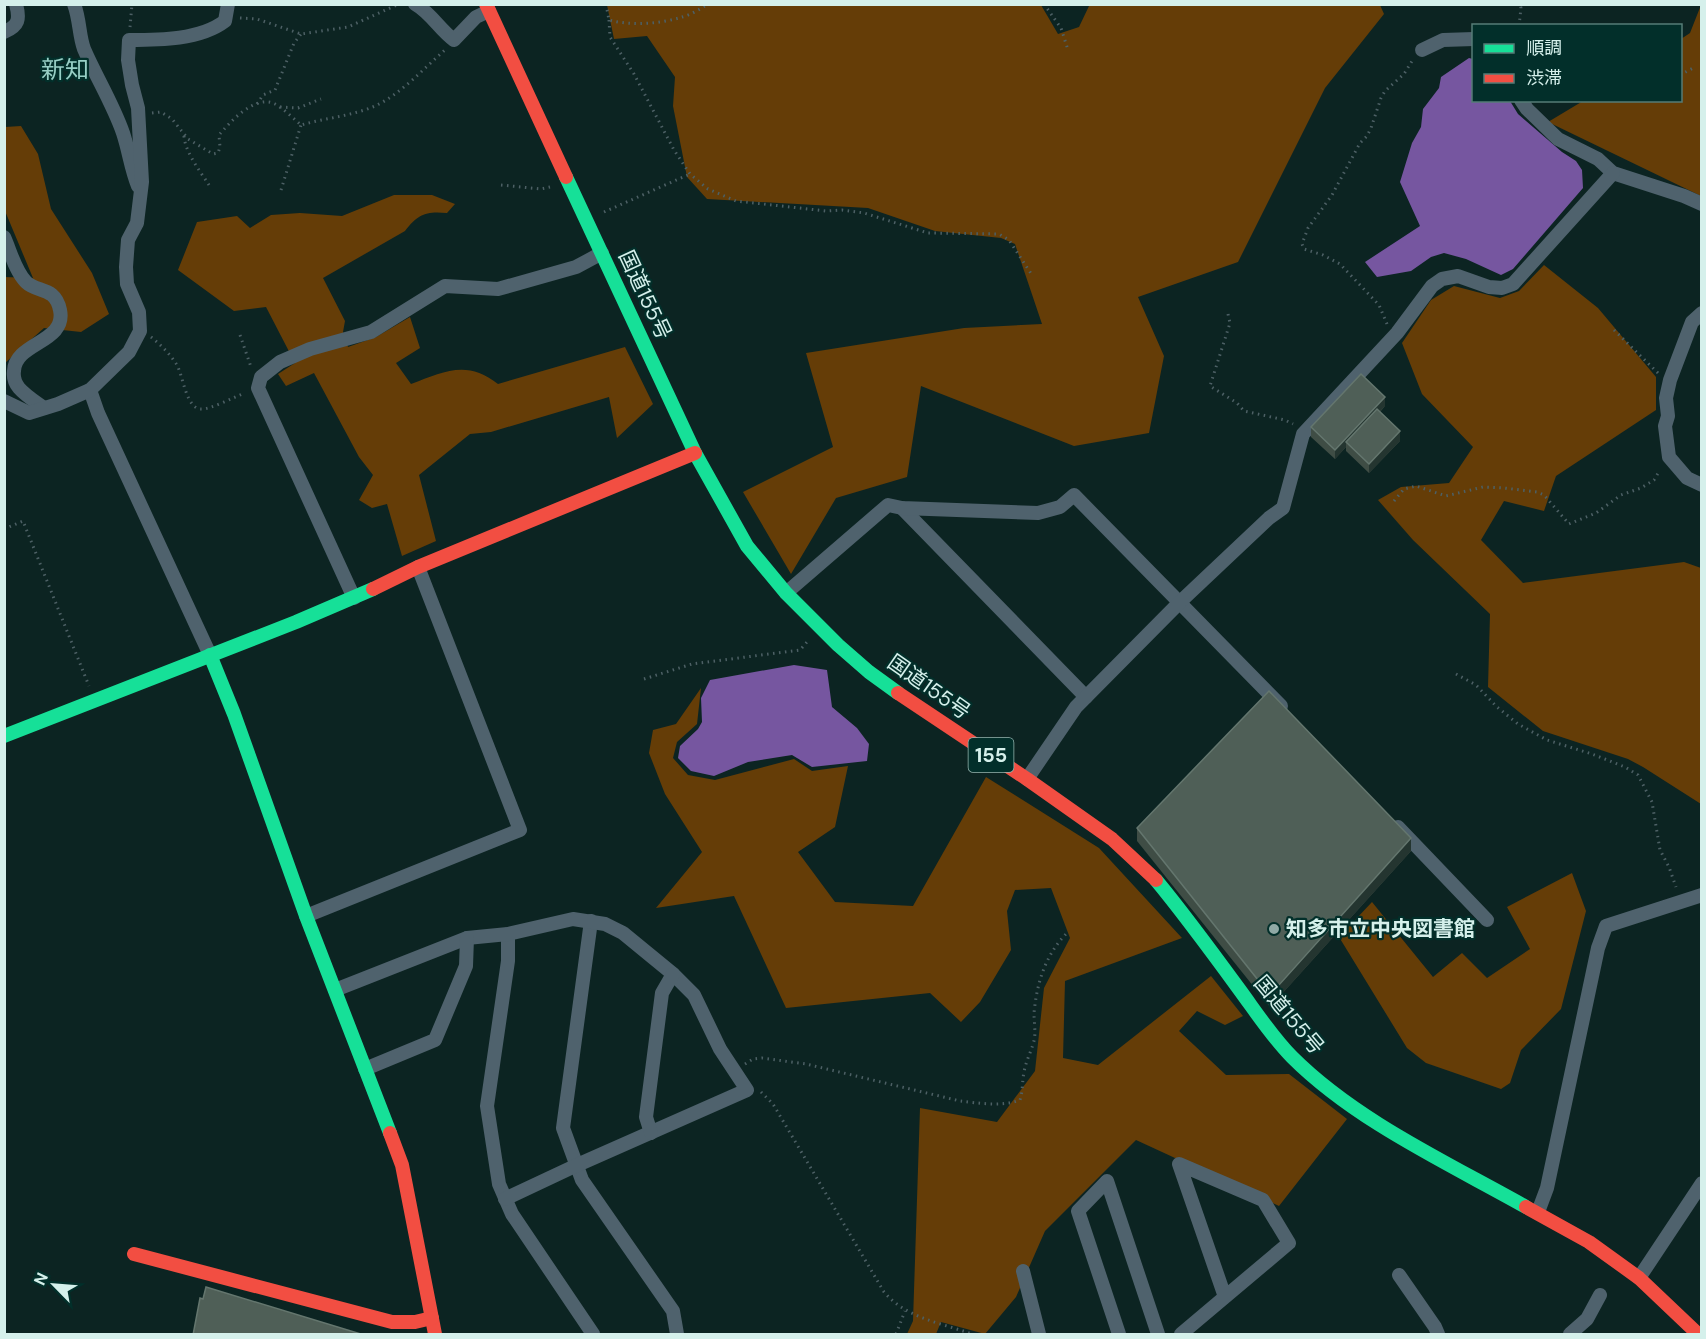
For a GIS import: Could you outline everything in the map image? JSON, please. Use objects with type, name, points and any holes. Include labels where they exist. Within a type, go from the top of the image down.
[{"type":"main road","name":"国道155号","points":[[487,8],[695,453],[747,546],[786,593],[869,672],[1112,839],[1151,875],[1185,915],[1291,1056],[1331,1092],[1396,1134],[1589,1242],[1639,1278],[1698,1335]]},
{"type":"main road","points":[[4,736],[354,598],[418,567],[695,453]]},
{"type":"main road","points":[[210,656],[234,714],[306,916],[407,1180],[435,1335]]},
{"type":"main road","points":[[134,1254],[392,1322],[415,1322],[432,1318]]},
{"type":"street","points":[[4,32],[14,28],[19,18],[16,4]]},
{"type":"street","points":[[74,4],[79,18],[83,47],[100,79],[123,134],[140,191]]},
{"type":"street","points":[[415,4],[424,9],[444,33],[454,40],[487,8]]},
{"type":"street","points":[[4,401],[29,413],[90,390],[129,352],[140,332],[139,312],[128,284],[126,267],[128,240],[136,222],[140,191],[139,120],[128,60],[129,40],[160,40],[191,34],[218,26],[225,21],[227,11]]},
{"type":"street","points":[[1422,50],[1443,40],[1472,39]]},
{"type":"street","points":[[1522,102],[1558,139],[1598,159],[1613,173],[1684,196],[1701,204]]},
{"type":"street","points":[[1027,779],[1076,707],[1180,602],[1269,518],[1283,508],[1303,434],[1397,333],[1432,286],[1442,279],[1458,276],[1496,288],[1513,284],[1613,173]]},
{"type":"street","points":[[4,237],[27,284],[52,294],[60,310],[58,326],[52,333],[21,355],[14,368],[17,386],[44,408]]},
{"type":"street","points":[[354,598],[258,388],[261,377],[280,362],[310,349],[372,332],[445,286],[498,289],[576,267],[602,253]]},
{"type":"street","points":[[1701,313],[1692,321],[1670,380],[1666,398],[1668,416],[1665,426],[1669,457],[1687,478],[1701,485]]},
{"type":"street","points":[[90,390],[98,413],[210,656]]},
{"type":"street","points":[[786,593],[888,505],[902,508],[1038,513],[1060,507],[1074,495],[1290,716]]},
{"type":"street","points":[[902,508],[1086,697]]},
{"type":"street","points":[[306,916],[520,830],[418,567]]},
{"type":"street","points":[[1389,818],[1487,920]]},
{"type":"street","points":[[1538,1212],[1547,1188],[1606,927],[1612,923],[1701,895]]},
{"type":"street","points":[[335,990],[468,938],[508,934],[573,919],[604,924],[623,933],[673,974],[694,995],[720,1049],[747,1090],[506,1199]]},
{"type":"street","points":[[591,921],[563,1128],[582,1180],[673,1311],[677,1335]]},
{"type":"street","points":[[508,934],[508,961],[487,1106],[499,1184],[512,1214],[593,1335]]},
{"type":"street","points":[[365,1069],[435,1040],[466,966],[468,938]]},
{"type":"street","points":[[651,1133],[646,1117],[662,993],[673,974]]},
{"type":"street","points":[[1181,1335],[1289,1243],[1263,1200],[1179,1164],[1225,1297]]},
{"type":"street","points":[[1119,1335],[1078,1211],[1107,1181],[1158,1335]]},
{"type":"street","points":[[1639,1278],[1701,1183]]},
{"type":"street","points":[[1023,1270],[1040,1335]]},
{"type":"street","points":[[1399,1275],[1436,1327],[1438,1335]]},
{"type":"street","points":[[1570,1335],[1587,1319],[1600,1295]]},
{"type":"path","points":[[129,40],[132,4]]},
{"type":"path","points":[[227,11],[301,34],[348,27],[399,4]]},
{"type":"path","points":[[606,4],[610,37],[634,74],[674,150],[690,174],[708,189],[736,201],[864,213],[928,233],[999,234],[1009,240],[1032,275]]},
{"type":"path","points":[[609,20],[622,24],[676,19],[708,4]]},
{"type":"path","points":[[1044,4],[1060,28],[1068,50]]},
{"type":"path","points":[[1520,4],[1520,24]]},
{"type":"path","points":[[257,104],[262,95],[275,90],[294,43],[301,34]]},
{"type":"path","points":[[301,125],[376,106],[400,90],[454,40]]},
{"type":"path","points":[[1397,333],[1388,326],[1379,305],[1340,264],[1304,249],[1302,244],[1317,214],[1332,195],[1360,143],[1367,136],[1385,91],[1404,74],[1415,55],[1422,50]]},
{"type":"path","points":[[1682,74],[1695,67]]},
{"type":"path","points":[[280,108],[298,108],[321,99]]},
{"type":"path","points":[[139,120],[152,113],[161,112],[172,119],[188,139],[213,154],[218,153],[220,147],[219,135],[237,114],[257,104],[273,103],[301,125]]},
{"type":"path","points":[[281,190],[301,125]]},
{"type":"path","points":[[185,135],[184,139],[188,149],[209,185]]},
{"type":"path","points":[[586,219],[690,174]]},
{"type":"path","points":[[501,185],[541,189],[568,180]]},
{"type":"path","points":[[1228,314],[1230,323],[1210,386],[1237,403],[1244,411],[1285,420],[1300,428],[1303,434]]},
{"type":"path","points":[[1614,330],[1659,374],[1670,380]]},
{"type":"path","points":[[140,332],[163,346],[176,363],[188,397],[196,408],[202,409],[258,388],[240,334]]},
{"type":"path","points":[[1394,501],[1398,494],[1409,487],[1421,487],[1446,496],[1483,487],[1537,492],[1544,495],[1569,524],[1596,513],[1614,498],[1648,484],[1669,457]]},
{"type":"path","points":[[4,529],[23,521],[96,701]]},
{"type":"path","points":[[645,679],[692,664],[800,650],[822,629]]},
{"type":"path","points":[[1456,674],[1476,685],[1497,707],[1518,724],[1547,740],[1593,754],[1626,767],[1638,775],[1652,802],[1660,849],[1681,901]]},
{"type":"path","points":[[734,1071],[753,1059],[762,1058],[806,1064],[943,1098],[981,1103],[1020,1100],[1023,1090],[1023,1074],[1035,1040],[1034,1016],[1038,987],[1055,944],[1067,933]]},
{"type":"path","points":[[747,1090],[758,1090],[773,1104],[884,1292],[894,1304],[905,1311],[972,1335]]},
{"type":"path","points":[[896,1335],[905,1311]]},
{"type":"shaded area","points":[[607,5],[1041,5],[1058,34],[1079,27],[1089,6],[1093,5],[1380,5],[1384,14],[1325,88],[1238,262],[1138,297],[1164,356],[1149,433],[1074,446],[921,386],[907,477],[836,498],[791,574],[743,492],[833,447],[806,353],[964,328],[1042,324],[1015,244],[1001,238],[935,231],[868,208],[707,199],[687,177],[673,106],[675,77],[647,36],[614,39]]},
{"type":"shaded area","points":[[1701,5],[1701,196],[1548,122],[1581,102],[1682,102],[1682,38],[1690,33]]},
{"type":"shaded area","points":[[1469,58],[1472,59],[1472,102],[1511,102],[1518,114],[1562,152],[1576,161],[1582,170],[1583,188],[1513,269],[1501,275],[1466,259],[1444,253],[1431,257],[1411,271],[1377,277],[1365,262],[1420,226],[1400,182],[1412,143],[1421,127],[1423,109],[1439,88],[1441,77]]},
{"type":"shaded area","points":[[21,126],[38,154],[51,209],[92,273],[109,314],[81,332],[44,328],[5,363],[4,277],[33,278],[5,211],[5,127]]},
{"type":"shaded area","points":[[394,195],[432,195],[455,204],[447,213],[428,213],[418,217],[405,231],[323,278],[345,321],[343,332],[348,347],[376,337],[410,317],[420,348],[396,363],[411,384],[444,372],[465,370],[487,376],[498,384],[625,347],[653,404],[617,438],[609,397],[491,432],[470,434],[419,475],[436,541],[402,556],[387,504],[372,508],[359,500],[373,475],[359,457],[314,373],[286,386],[278,374],[295,363],[266,307],[234,311],[178,270],[197,222],[237,216],[250,228],[271,215],[300,213],[342,216]]},
{"type":"shaded area","points":[[1544,265],[1598,308],[1656,377],[1656,410],[1556,476],[1544,511],[1504,501],[1481,540],[1523,583],[1684,562],[1701,568],[1701,804],[1628,759],[1543,731],[1488,687],[1490,614],[1413,540],[1378,500],[1401,487],[1449,483],[1473,447],[1422,394],[1402,343],[1431,300],[1454,286],[1500,298],[1519,291]]},
{"type":"shaded area","points":[[794,665],[827,670],[832,707],[857,728],[869,744],[867,761],[812,767],[792,755],[748,762],[714,776],[691,771],[678,758],[680,746],[702,722],[701,698],[710,680]]},
{"type":"shaded area","points":[[701,688],[697,724],[677,742],[673,758],[688,775],[715,780],[794,759],[812,771],[848,766],[835,827],[798,852],[835,902],[913,906],[986,777],[1099,848],[1182,938],[1065,981],[1063,1058],[1098,1065],[1211,976],[1243,1016],[1225,1025],[1197,1011],[1179,1031],[1226,1075],[1289,1074],[1347,1119],[1279,1206],[1136,1140],[1045,1231],[1016,1297],[985,1334],[941,1322],[936,1334],[907,1334],[913,1321],[920,1108],[997,1122],[1035,1071],[1044,988],[1070,938],[1051,888],[1015,890],[1007,911],[1011,950],[980,1002],[961,1022],[930,993],[786,1008],[734,896],[656,908],[702,852],[665,794],[649,753],[653,730],[676,724]]},
{"type":"shaded area","points":[[1572,873],[1586,911],[1561,1009],[1521,1050],[1510,1083],[1501,1089],[1426,1063],[1407,1048],[1339,937],[1372,902],[1433,977],[1462,953],[1487,978],[1530,949],[1507,907]]},
{"type":"building","points":[[1361,374],[1385,397],[1335,450],[1311,427]]},
{"type":"building","points":[[1377,409],[1400,431],[1369,464],[1346,442]]},
{"type":"building","name":"知多市立中央図書館","points":[[1269,691],[1411,838],[1270,995],[1137,828]]},
{"type":"building","points":[[206,1287],[364,1335],[193,1335],[200,1298],[203,1299]]},
{"type":"traffic: fast","points":[[566,177],[695,453],[747,546],[786,593],[838,645],[898,693]]},
{"type":"traffic: fast","points":[[4,736],[296,622],[373,589]]},
{"type":"traffic: fast","points":[[210,655],[234,714],[306,916],[390,1133]]},
{"type":"traffic: fast","points":[[1156,880],[1264,1024],[1292,1057],[1317,1080],[1404,1140],[1526,1207]]},
{"type":"traffic: jam","points":[[486,4],[566,177]]},
{"type":"traffic: jam","points":[[373,589],[418,567],[695,453]]},
{"type":"traffic: jam","points":[[898,693],[1112,839],[1156,880]]},
{"type":"traffic: jam","points":[[390,1133],[402,1165],[435,1334]]},
{"type":"traffic: jam","points":[[1526,1207],[1589,1242],[1639,1278],[1698,1334]]},
{"type":"traffic: jam","points":[[134,1254],[392,1322],[415,1322],[432,1318]]},
{"type":"place","name":"知多市立中央図書館","points":[[1274,929]]},
{"type":"district","name":"新知","points":[[65,70]]}]
